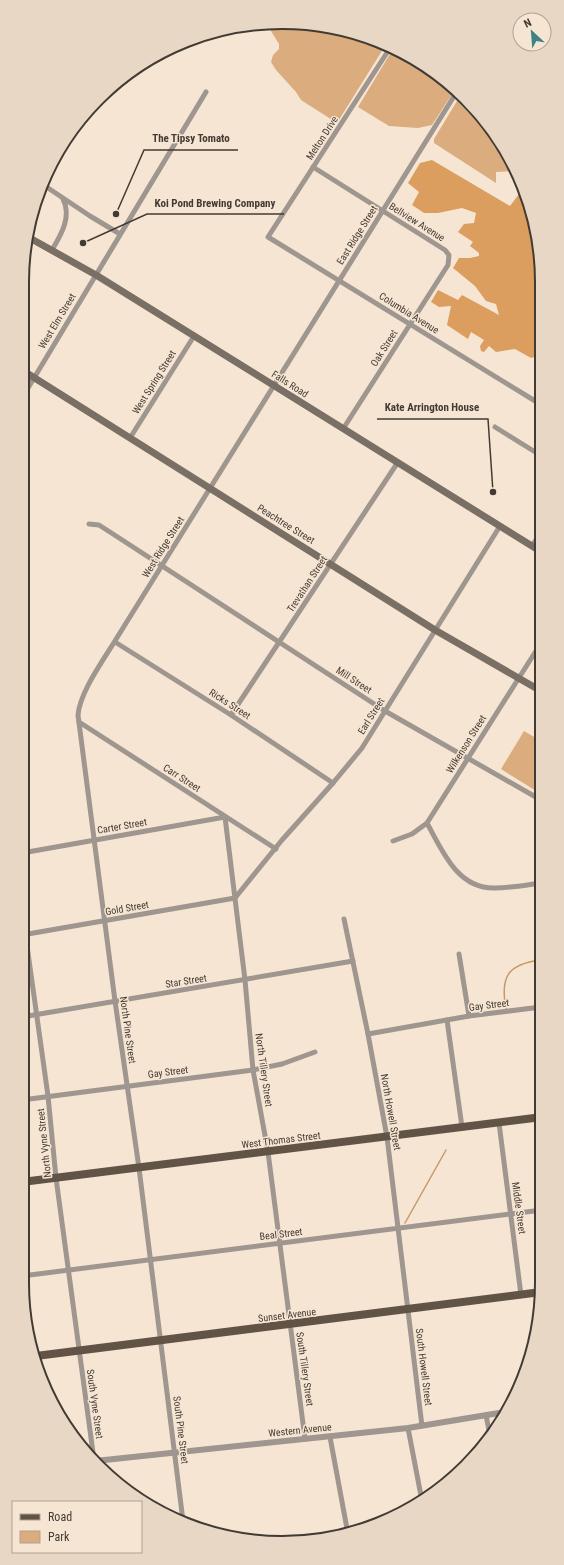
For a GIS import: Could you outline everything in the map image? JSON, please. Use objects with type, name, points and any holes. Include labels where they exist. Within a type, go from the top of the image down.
[{"type":"main road","name":"Falls Road","points":[[33,240],[96,275],[535,548]]},
{"type":"main road","name":"Peachtree Street","points":[[29,375],[435,630],[535,688]]},
{"type":"main road","name":"West Thomas Street","points":[[29,1181],[535,1118]]},
{"type":"main road","name":"Sunset Avenue","points":[[40,1355],[534,1293]]},
{"type":"street","name":"Melton Drive","points":[[268,237],[387,52]]},
{"type":"street","name":"West Elm Street","points":[[29,386],[206,92]]},
{"type":"street","name":"East Ridge Street","points":[[274,386],[454,96]]},
{"type":"street","name":"Bellview Avenue","points":[[313,167],[445,250],[449,255]]},
{"type":"street","points":[[47,187],[120,234]]},
{"type":"street","points":[[52,250],[61,236],[67,216],[67,207],[63,199]]},
{"type":"street","name":"Columbia Avenue","points":[[268,237],[535,401]]},
{"type":"street","name":"Oak Street","points":[[343,429],[448,265],[449,255]]},
{"type":"street","name":"West Spring Street","points":[[130,438],[194,336]]},
{"type":"street","name":"West Ridge Street","points":[[79,722],[79,706],[82,698],[115,642],[274,386]]},
{"type":"street","points":[[495,427],[535,450]]},
{"type":"street","name":"Trevathan Street","points":[[231,715],[398,462]]},
{"type":"street","name":"Mill Street","points":[[89,524],[99,525],[385,711],[535,797]]},
{"type":"street","name":"Earl Street","points":[[235,898],[362,748],[500,526]]},
{"type":"street","points":[[532,546],[535,542]]},
{"type":"street","name":"Ricks Street","points":[[115,642],[231,715],[333,783]]},
{"type":"street","name":"Wilkenson Street","points":[[394,841],[412,834],[426,823],[535,652]]},
{"type":"street","name":"Carr Street","points":[[79,722],[276,849]]},
{"type":"street","name":"North Pine Street","points":[[79,722],[106,921],[115,1001],[139,1168],[160,1341]]},
{"type":"street","name":"Carter Street","points":[[29,852],[225,817]]},
{"type":"street","name":"North Tillery Street","points":[[225,817],[245,980],[253,1070],[268,1152],[290,1324]]},
{"type":"street","points":[[426,823],[450,864],[461,876],[470,882],[493,888],[535,884]]},
{"type":"street","name":"Gold Street","points":[[29,934],[235,898]]},
{"type":"street","name":"North Howell Street","points":[[344,919],[368,1034],[387,1137],[408,1309]]},
{"type":"street","points":[[459,954],[469,1016]]},
{"type":"street","name":"Star Street","points":[[29,1016],[353,961]]},
{"type":"street","name":"North Vyne Street","points":[[29,968],[48,1096],[56,1178],[79,1350]]},
{"type":"street","name":"Gay Street","points":[[368,1034],[469,1016],[535,1008]]},
{"type":"street","points":[[447,1020],[462,1127]]},
{"type":"street","name":"Gay Street","points":[[29,1099],[253,1070],[282,1064],[315,1052]]},
{"type":"street","name":"Middle Street","points":[[499,1123],[522,1295]]},
{"type":"street","name":"Beal Street","points":[[29,1275],[535,1211]]},
{"type":"street","name":"South Howell Street","points":[[408,1309],[422,1426]]},
{"type":"street","name":"South Tillery Street","points":[[290,1324],[305,1439]]},
{"type":"street","name":"South Pine Street","points":[[160,1341],[182,1516]]},
{"type":"street","name":"South Vyne Street","points":[[79,1350],[93,1451]]},
{"type":"street","name":"Western Avenue","points":[[101,1459],[408,1428],[499,1413]]},
{"type":"street","points":[[486,1415],[489,1429]]},
{"type":"street","points":[[408,1428],[421,1494]]},
{"type":"street","points":[[330,1437],[347,1527]]},
{"type":"green space","points":[[270,30],[315,31],[363,42],[383,50],[337,123],[301,100],[296,92],[276,70],[271,62],[273,55],[279,49],[279,44]]},
{"type":"green space","points":[[390,53],[423,72],[452,95],[432,125],[418,128],[389,126],[358,107]]},
{"type":"green space","points":[[458,100],[483,128],[510,171],[496,172],[496,183],[434,143],[434,139]]},
{"type":"green space","points":[[524,731],[535,737],[535,790],[501,769]]},
{"type":"shaded area","points":[[432,160],[510,206],[519,194],[533,249],[535,282],[535,357],[531,358],[515,349],[496,352],[489,346],[484,352],[481,351],[480,346],[484,340],[471,332],[468,339],[447,325],[451,306],[439,307],[431,302],[438,290],[458,300],[462,295],[499,315],[496,304],[486,301],[475,286],[453,268],[459,258],[479,256],[479,253],[470,246],[473,242],[458,232],[464,224],[474,223],[476,213],[462,208],[438,213],[424,213],[412,205],[419,192],[408,183],[420,163]]},
{"type":"waterway","points":[[506,1010],[504,989],[508,974],[520,965],[535,961]]},
{"type":"waterway","points":[[405,1223],[446,1150]]},
{"type":"place","name":"The Tipsy Tomato","points":[[116,214]]},
{"type":"place","name":"Koi Pond Brewing Company","points":[[83,243]]},
{"type":"place","name":"Kate Arrington House","points":[[493,492]]}]
